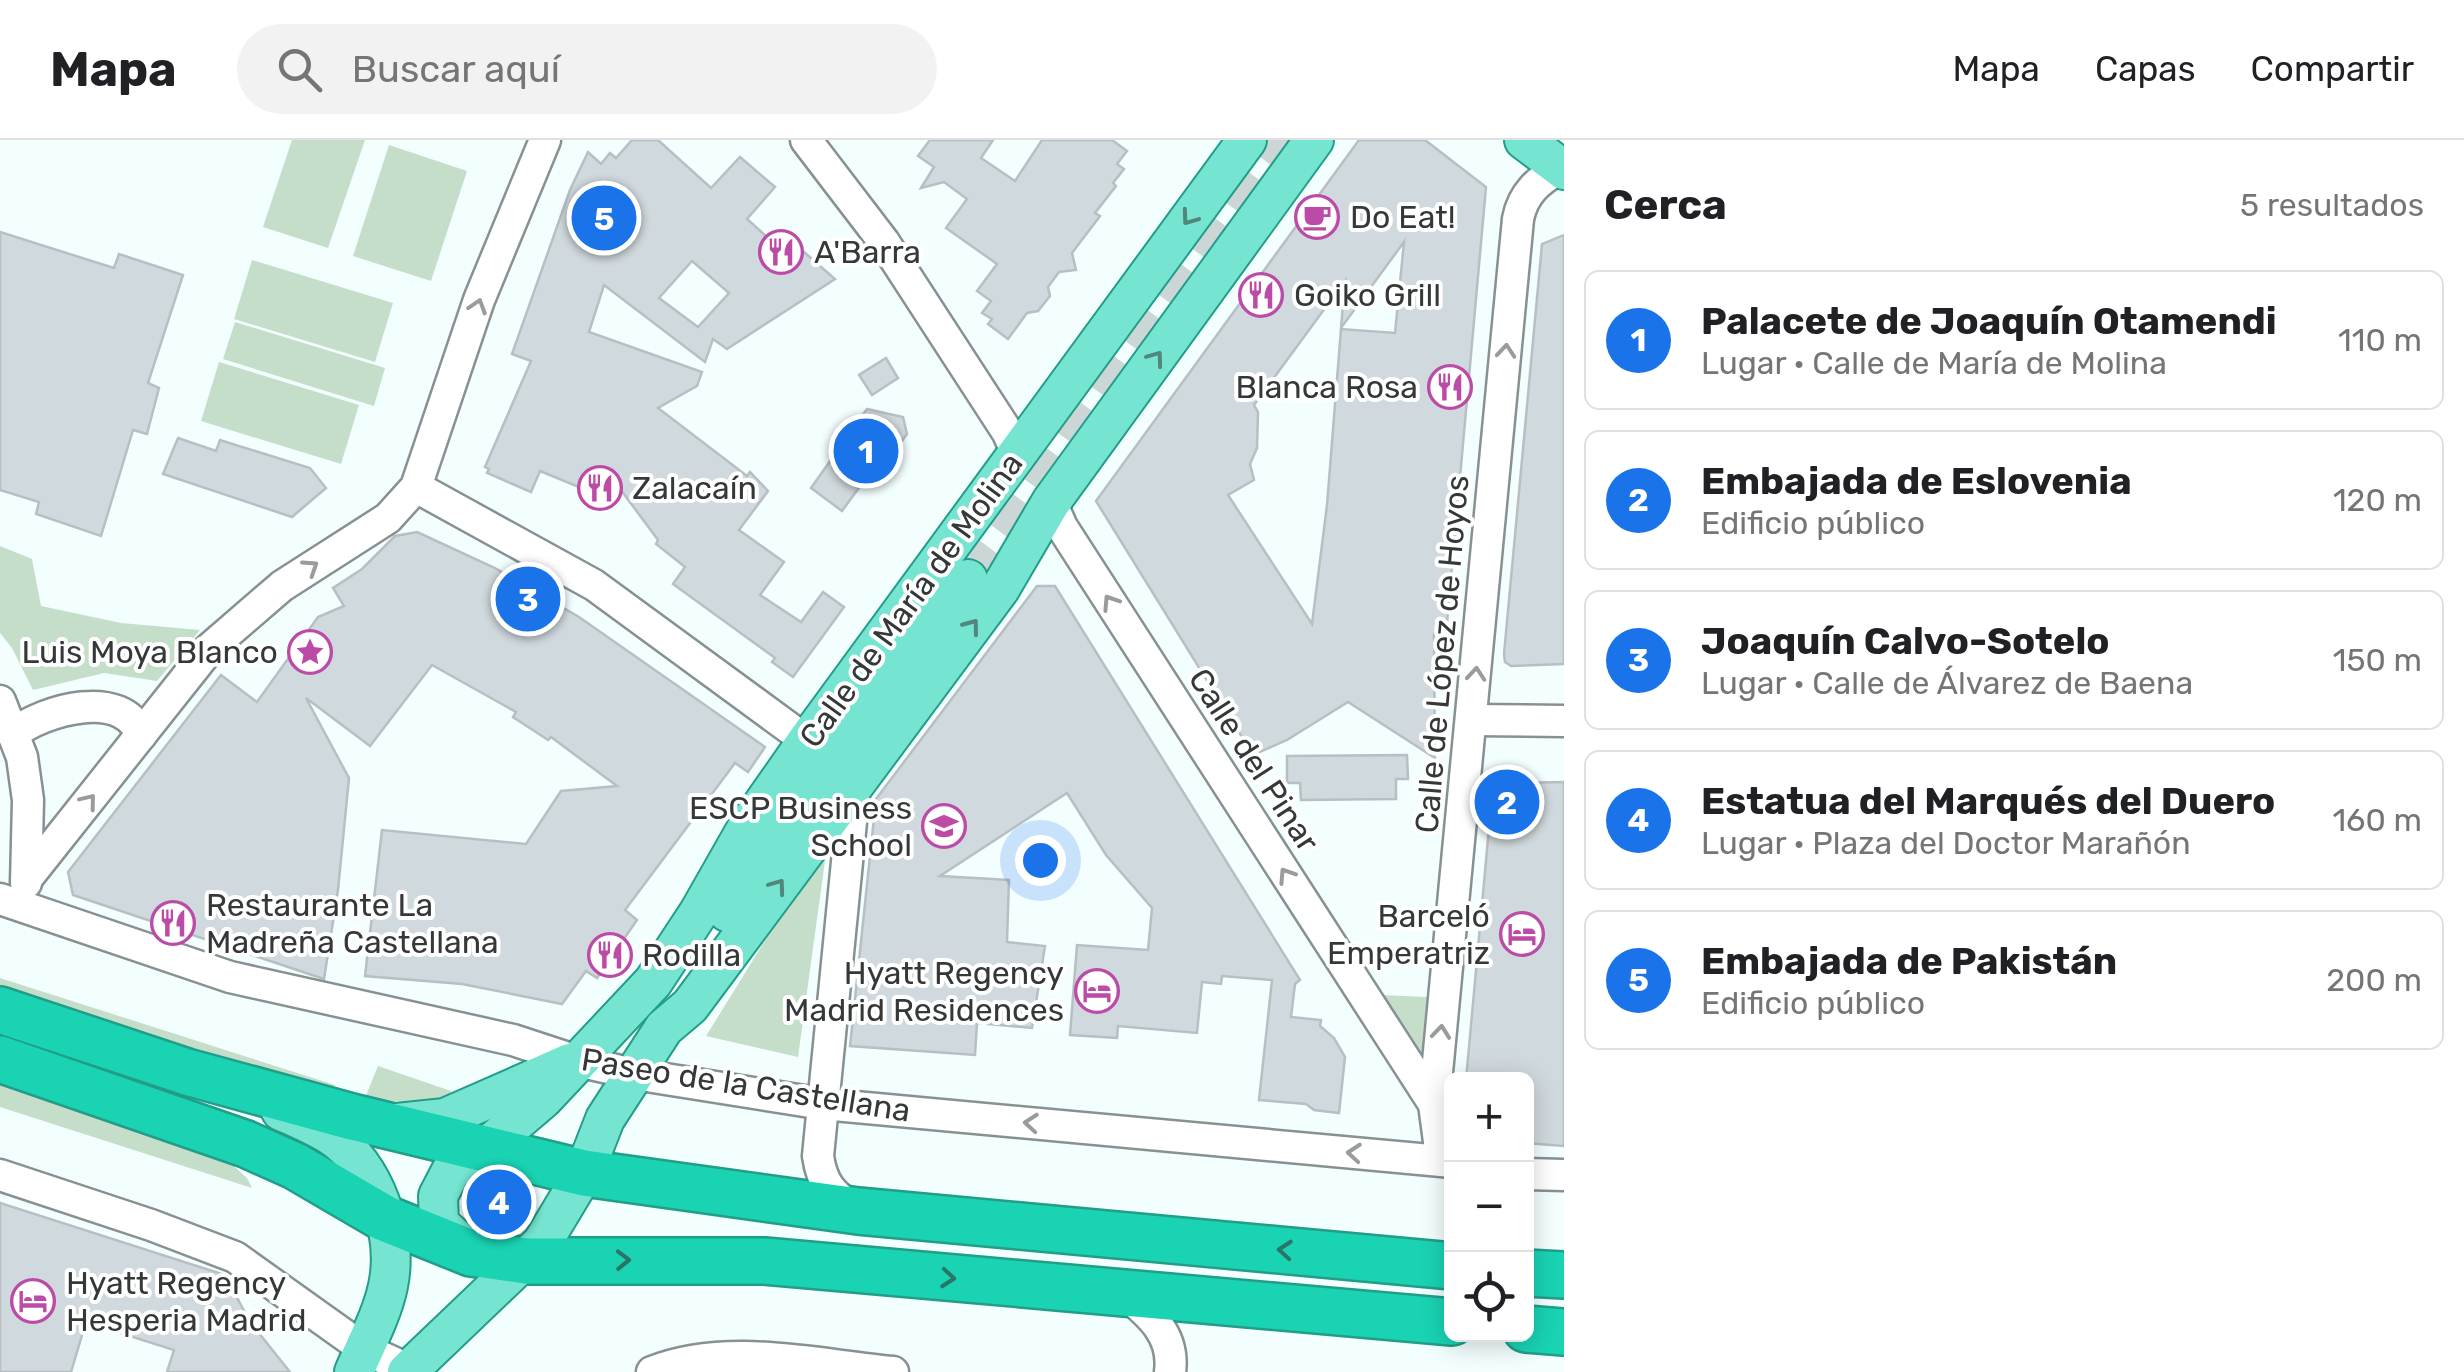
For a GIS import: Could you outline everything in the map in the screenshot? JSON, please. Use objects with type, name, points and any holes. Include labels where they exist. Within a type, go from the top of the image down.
[{"type":"highway","points":[[0,1010],[187,1072],[584,1173],[858,1211],[1444,1265]]},
{"type":"highway","points":[[0,1059],[246,1144],[295,1166],[384,1218],[471,1254],[526,1261],[764,1261],[1444,1321]]},
{"type":"highway","points":[[1534,1273],[1564,1275]]},
{"type":"highway","points":[[1534,1329],[1564,1332]]},
{"type":"main road","name":"Calle de María de Molina","points":[[471,1254],[439,1223],[438,1196],[451,1172],[543,1100],[653,982],[749,824],[1247,140]]},
{"type":"main road","name":"Calle de María de Molina","points":[[664,1028],[690,1006],[1000,588],[1051,502],[1314,140]]},
{"type":"main road","points":[[1524,140],[1562,169]]},
{"type":"main road","name":"Calle de María de Molina","points":[[411,1372],[526,1261],[554,1227],[584,1173],[606,1119],[664,1028],[674,995],[766,850],[968,578]]},
{"type":"main road","points":[[370,1121],[414,1124],[445,1118],[577,1060]]},
{"type":"main road","points":[[187,1072],[330,1135],[371,1181],[384,1218],[390,1256],[389,1284],[359,1360]]},
{"type":"main road","points":[[606,1119],[619,1155],[656,1182]]},
{"type":"street","points":[[15,893],[210,650],[282,586],[388,518],[416,488],[479,300],[545,140]]},
{"type":"street","points":[[806,140],[884,242],[1008,432],[1017,454]]},
{"type":"street","name":"Calle de López de Hoyos","points":[[1444,1154],[1434,1104],[1518,219],[1526,196],[1542,178],[1562,169]]},
{"type":"street","points":[[416,488],[594,585],[808,741]]},
{"type":"street","name":"Calle del Pinar","points":[[1051,502],[1067,535],[1434,1104]]},
{"type":"street","points":[[0,702],[22,757],[28,800],[15,893]]},
{"type":"street","points":[[13,734],[26,723],[94,704],[121,712],[138,724],[142,735]]},
{"type":"street","points":[[1472,720],[1564,721]]},
{"type":"street","points":[[855,781],[818,1156],[823,1182],[834,1196],[858,1211]]},
{"type":"street","name":"Paseo de la Castellana","points":[[15,893],[230,977],[496,1036],[634,1074],[824,1104],[1444,1161]]},
{"type":"street","points":[[1534,1174],[1564,1175]]},
{"type":"street","points":[[0,1175],[235,1257],[359,1360],[411,1372]]},
{"type":"street","points":[[1124,1294],[1150,1314],[1165,1332],[1170,1372]]},
{"type":"street","points":[[652,1372],[699,1358],[893,1372]]},
{"type":"green space","points":[[292,140],[365,140],[328,248],[263,227]]},
{"type":"green space","points":[[389,145],[467,171],[431,281],[353,256]]},
{"type":"green space","points":[[252,260],[393,303],[375,362],[234,319]]},
{"type":"green space","points":[[235,322],[385,368],[374,406],[223,359]]},
{"type":"green space","points":[[219,362],[359,405],[341,464],[201,421]]},
{"type":"green space","points":[[0,546],[32,559],[41,606],[121,623],[200,630],[157,681],[104,673],[33,690],[0,633]]},
{"type":"green space","points":[[828,839],[798,1057],[706,1036]]},
{"type":"green space","points":[[0,978],[335,1085],[331,1094],[0,986]]},
{"type":"green space","points":[[1379,995],[1427,997],[1421,1056]]},
{"type":"green space","points":[[378,1066],[451,1091],[452,1098],[412,1103],[365,1098]]},
{"type":"green space","points":[[0,1083],[225,1158],[252,1188],[0,1107]]},
{"type":"green space","points":[[495,1184],[532,1194],[510,1222],[491,1222],[482,1212],[484,1192]]},
{"type":"building","points":[[632,140],[658,140],[711,188],[740,157],[775,187],[747,219],[787,255],[796,245],[835,279],[727,349],[713,339],[705,362],[604,285],[589,332],[702,372],[697,386],[658,408],[747,476],[750,472],[768,491],[739,530],[784,562],[760,595],[801,622],[823,592],[844,607],[793,677],[772,662],[775,658],[673,584],[685,567],[656,544],[658,540],[612,478],[603,497],[540,471],[531,492],[487,473],[489,469],[485,467],[531,361],[512,354],[570,190],[588,152],[601,164],[610,153],[616,158]],"holes":[[[692,261],[729,293],[698,327],[659,298]]]},
{"type":"building","points":[[930,140],[993,140],[981,158],[1015,181],[1042,140],[1112,140],[1127,151],[1117,164],[1124,169],[1113,183],[1116,186],[1095,213],[1100,216],[1072,253],[1076,270],[1059,272],[1048,287],[1050,296],[1038,311],[1027,313],[1008,339],[988,324],[992,319],[982,313],[991,301],[977,291],[997,264],[946,228],[967,199],[944,182],[921,188],[934,167],[918,156]]},
{"type":"building","points":[[1359,140],[1425,140],[1486,187],[1446,634],[1434,634],[1435,758],[1348,702],[1287,740],[1253,755],[1096,501]],"holes":[[[1404,242],[1395,333],[1341,329],[1327,505],[1312,624],[1228,495],[1254,480],[1250,464],[1257,448],[1258,412],[1254,405],[1345,281],[1341,328]]]},
{"type":"building","points":[[0,232],[114,268],[119,254],[183,275],[148,383],[159,388],[147,434],[133,430],[101,536],[36,514],[39,502],[0,490]]},
{"type":"building","points":[[1564,235],[1564,664],[1511,666],[1505,662],[1504,654],[1542,244]]},
{"type":"building","points":[[886,358],[898,378],[872,395],[859,375]]},
{"type":"building","points":[[867,409],[903,417],[907,434],[875,478],[869,474],[842,511],[811,488]]},
{"type":"building","points":[[178,438],[216,451],[220,440],[310,468],[326,488],[292,517],[163,474]]},
{"type":"building","points":[[417,532],[495,568],[579,617],[765,747],[748,772],[735,763],[625,910],[637,920],[597,978],[586,971],[562,1004],[462,984],[365,976],[382,830],[526,844],[561,791],[617,786],[551,737],[548,740],[513,717],[516,712],[432,665],[370,746],[306,698],[349,778],[324,979],[73,895],[68,872],[221,675],[257,702],[318,617],[344,606],[333,588],[362,569],[395,536]]},
{"type":"building","points":[[1037,586],[1055,586],[1300,980],[1295,984],[1291,1017],[1321,1020],[1320,1026],[1334,1038],[1345,1057],[1339,1113],[1314,1110],[1306,1104],[1259,1100],[1272,980],[1222,976],[1221,984],[1202,982],[1197,1033],[1118,1026],[1117,1038],[1070,1035],[1077,945],[1148,950],[1152,908],[1106,855],[1067,793],[940,876],[1009,880],[1007,942],[1045,946],[1032,1028],[977,1023],[975,1055],[850,1046],[876,799]]},
{"type":"building","points":[[1407,755],[1408,779],[1396,779],[1396,799],[1301,800],[1300,783],[1287,783],[1287,756]]},
{"type":"building","points":[[1564,782],[1564,1146],[1534,1144],[1534,1072],[1467,1072],[1492,795],[1502,783]]},
{"type":"building","points":[[0,1203],[225,1275],[250,1322],[290,1372],[167,1372],[174,1350],[86,1322],[71,1372],[0,1372]]},
{"type":"tunnel","points":[[968,579],[1291,140]]},
{"type":"place","name":"Do Eat!","points":[[1317,217]]},
{"type":"place","name":"Embajada de Pakistán","points":[[604,218]]},
{"type":"place","name":"A'Barra","points":[[781,252]]},
{"type":"place","name":"Goiko Grill","points":[[1261,295]]},
{"type":"place","name":"Blanca Rosa","points":[[1450,387]]},
{"type":"place","name":"Palacete de Joaquín Otamendi","points":[[866,451]]},
{"type":"place","name":"Zalacaín","points":[[600,488]]},
{"type":"place","name":"Joaquín Calvo-Sotelo","points":[[528,599]]},
{"type":"place","name":"Luis Moya Blanco","points":[[310,652]]},
{"type":"place","name":"Embajada de Eslovenia","points":[[1507,802]]},
{"type":"place","name":"ESCP Business School","points":[[944,826]]},
{"type":"place","name":"Restaurante La Madreña Castellana","points":[[173,923]]},
{"type":"place","name":"Barceló Emperatriz","points":[[1522,934]]},
{"type":"place","name":"Rodilla","points":[[610,955]]},
{"type":"place","name":"Hyatt Regency Madrid Residences","points":[[1097,991]]},
{"type":"place","name":"Estatua del Marqués del Duero","points":[[499,1202]]},
{"type":"place","name":"Hyatt Regency Hesperia Madrid","points":[[33,1301]]}]
